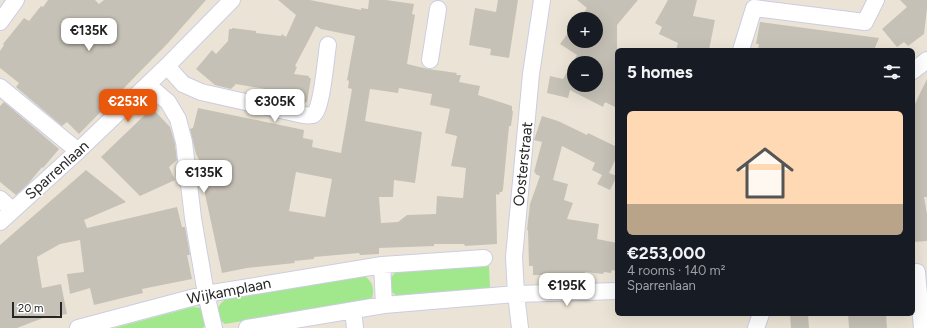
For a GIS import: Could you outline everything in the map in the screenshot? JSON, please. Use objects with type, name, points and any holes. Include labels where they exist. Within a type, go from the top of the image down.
[{"type":"street","points":[[0,22],[16,0]]},
{"type":"street","name":"Sparrenlaan","points":[[0,222],[148,85],[232,0]]},
{"type":"street","name":"Oosterstraat","points":[[520,328],[514,257],[531,74],[543,0]]},
{"type":"street","points":[[742,48],[754,8],[865,22],[876,0]]},
{"type":"street","points":[[430,60],[438,9]]},
{"type":"street","points":[[167,66],[183,84],[201,92],[303,115],[313,115],[320,100],[328,44]]},
{"type":"street","points":[[915,69],[927,60]]},
{"type":"street","points":[[148,85],[168,102],[178,119],[184,142],[193,218],[206,294],[214,328]]},
{"type":"street","points":[[0,87],[78,151]]},
{"type":"street","points":[[0,199],[12,210]]},
{"type":"street","name":"Wijkamplaan","points":[[78,328],[206,294],[382,264],[484,258]]},
{"type":"street","points":[[382,264],[384,305]]},
{"type":"street","points":[[919,272],[922,328]]},
{"type":"street","points":[[247,328],[384,305],[516,294],[615,291]]},
{"type":"street","points":[[353,310],[355,328]]},
{"type":"street","points":[[756,328],[760,316]]},
{"type":"green space","points":[[489,266],[490,288],[399,296],[391,292],[390,288],[389,279],[396,272]]},
{"type":"green space","points":[[357,277],[366,277],[371,282],[373,290],[372,299],[225,324],[218,316],[217,312],[220,304],[232,296]]},
{"type":"green space","points":[[193,307],[204,308],[207,323],[203,328],[114,328]]},
{"type":"building","points":[[48,0],[95,0],[99,4],[104,0],[206,0],[168,43],[79,134],[67,122],[62,126],[16,87],[19,83],[0,68],[0,51],[4,45],[3,44],[24,18],[29,21]]},
{"type":"building","points":[[278,0],[310,0],[361,10],[361,8],[368,9],[369,0],[386,0],[414,4],[412,14],[415,15],[407,64],[428,69],[457,73],[456,75],[461,75],[459,82],[480,86],[478,95],[512,106],[513,111],[511,126],[509,126],[503,189],[499,195],[496,194],[497,244],[465,246],[464,244],[434,244],[434,246],[379,248],[379,254],[360,255],[359,253],[314,257],[314,259],[294,261],[295,263],[247,268],[222,273],[202,180],[209,178],[196,154],[190,129],[193,128],[198,108],[304,130],[303,138],[313,140],[312,147],[341,153],[352,89],[348,88],[349,81],[347,80],[355,36],[321,29],[316,26],[295,66],[297,67],[294,74],[309,76],[309,78],[311,78],[307,102],[305,102],[305,104],[275,99],[277,91],[236,84],[231,89],[215,85],[196,69],[212,50],[216,54],[228,41],[229,29],[232,28],[256,31],[256,33],[281,36],[282,34],[286,37],[296,15]],"holes":[[[399,88],[432,94],[430,105],[450,109],[445,133],[457,136],[451,166],[466,168],[463,198],[437,196],[436,214],[407,215],[398,222],[381,223],[379,197],[393,197],[394,180],[415,183],[422,132],[365,121],[370,89],[398,93]],[[296,172],[332,179],[325,217],[289,211]]]},
{"type":"building","points":[[498,0],[518,0],[509,58],[490,55],[491,49],[469,45],[475,8],[496,12]]},
{"type":"building","points":[[577,0],[638,0],[617,25],[617,48],[615,48],[615,107],[605,102],[603,107],[574,92],[603,92],[603,56],[576,56],[560,44],[567,34],[567,48],[603,48],[603,12],[584,12],[587,8]]},
{"type":"building","points":[[668,0],[697,0],[693,16],[715,20],[709,48],[677,48],[678,43],[659,34],[662,27],[655,23]]},
{"type":"building","points":[[900,0],[927,0],[927,8],[924,34],[908,46],[904,42],[897,47],[882,29],[907,7]]},
{"type":"building","points":[[760,22],[879,38],[875,48],[758,48],[759,44],[756,44]]},
{"type":"building","points":[[567,72],[567,92],[570,92],[568,98],[547,93],[550,76],[563,79]]},
{"type":"building","points":[[927,79],[927,197],[924,197],[927,214],[927,241],[915,242],[915,104]]},
{"type":"building","points":[[4,102],[59,149],[43,168],[42,167],[28,184],[16,195],[0,182],[0,106]]},
{"type":"building","points":[[152,108],[170,127],[175,144],[177,160],[169,167],[175,180],[140,196],[101,157]]},
{"type":"building","points":[[542,116],[558,121],[587,135],[588,133],[615,146],[615,160],[609,173],[615,175],[615,180],[610,190],[597,184],[602,175],[592,170],[595,163],[562,146],[553,180],[568,184],[564,200],[573,203],[567,219],[599,224],[597,239],[615,243],[615,271],[612,270],[611,273],[604,272],[603,274],[585,272],[585,274],[567,273],[567,275],[533,275],[533,266],[529,266],[527,230],[530,204],[540,176],[534,172],[542,142],[534,140]]},
{"type":"building","points":[[86,170],[126,202],[84,220],[87,228],[177,207],[182,227],[185,227],[190,255],[187,255],[192,279],[142,289],[143,293],[94,305],[90,288],[70,294],[67,274],[84,272],[80,240],[60,244],[37,257],[42,288],[61,284],[67,314],[43,318],[17,328],[0,328],[0,245]]},
{"type":"building","points":[[790,316],[808,316],[809,328],[791,328]]},
{"type":"building","points":[[848,316],[886,316],[887,328],[849,328]]}]
